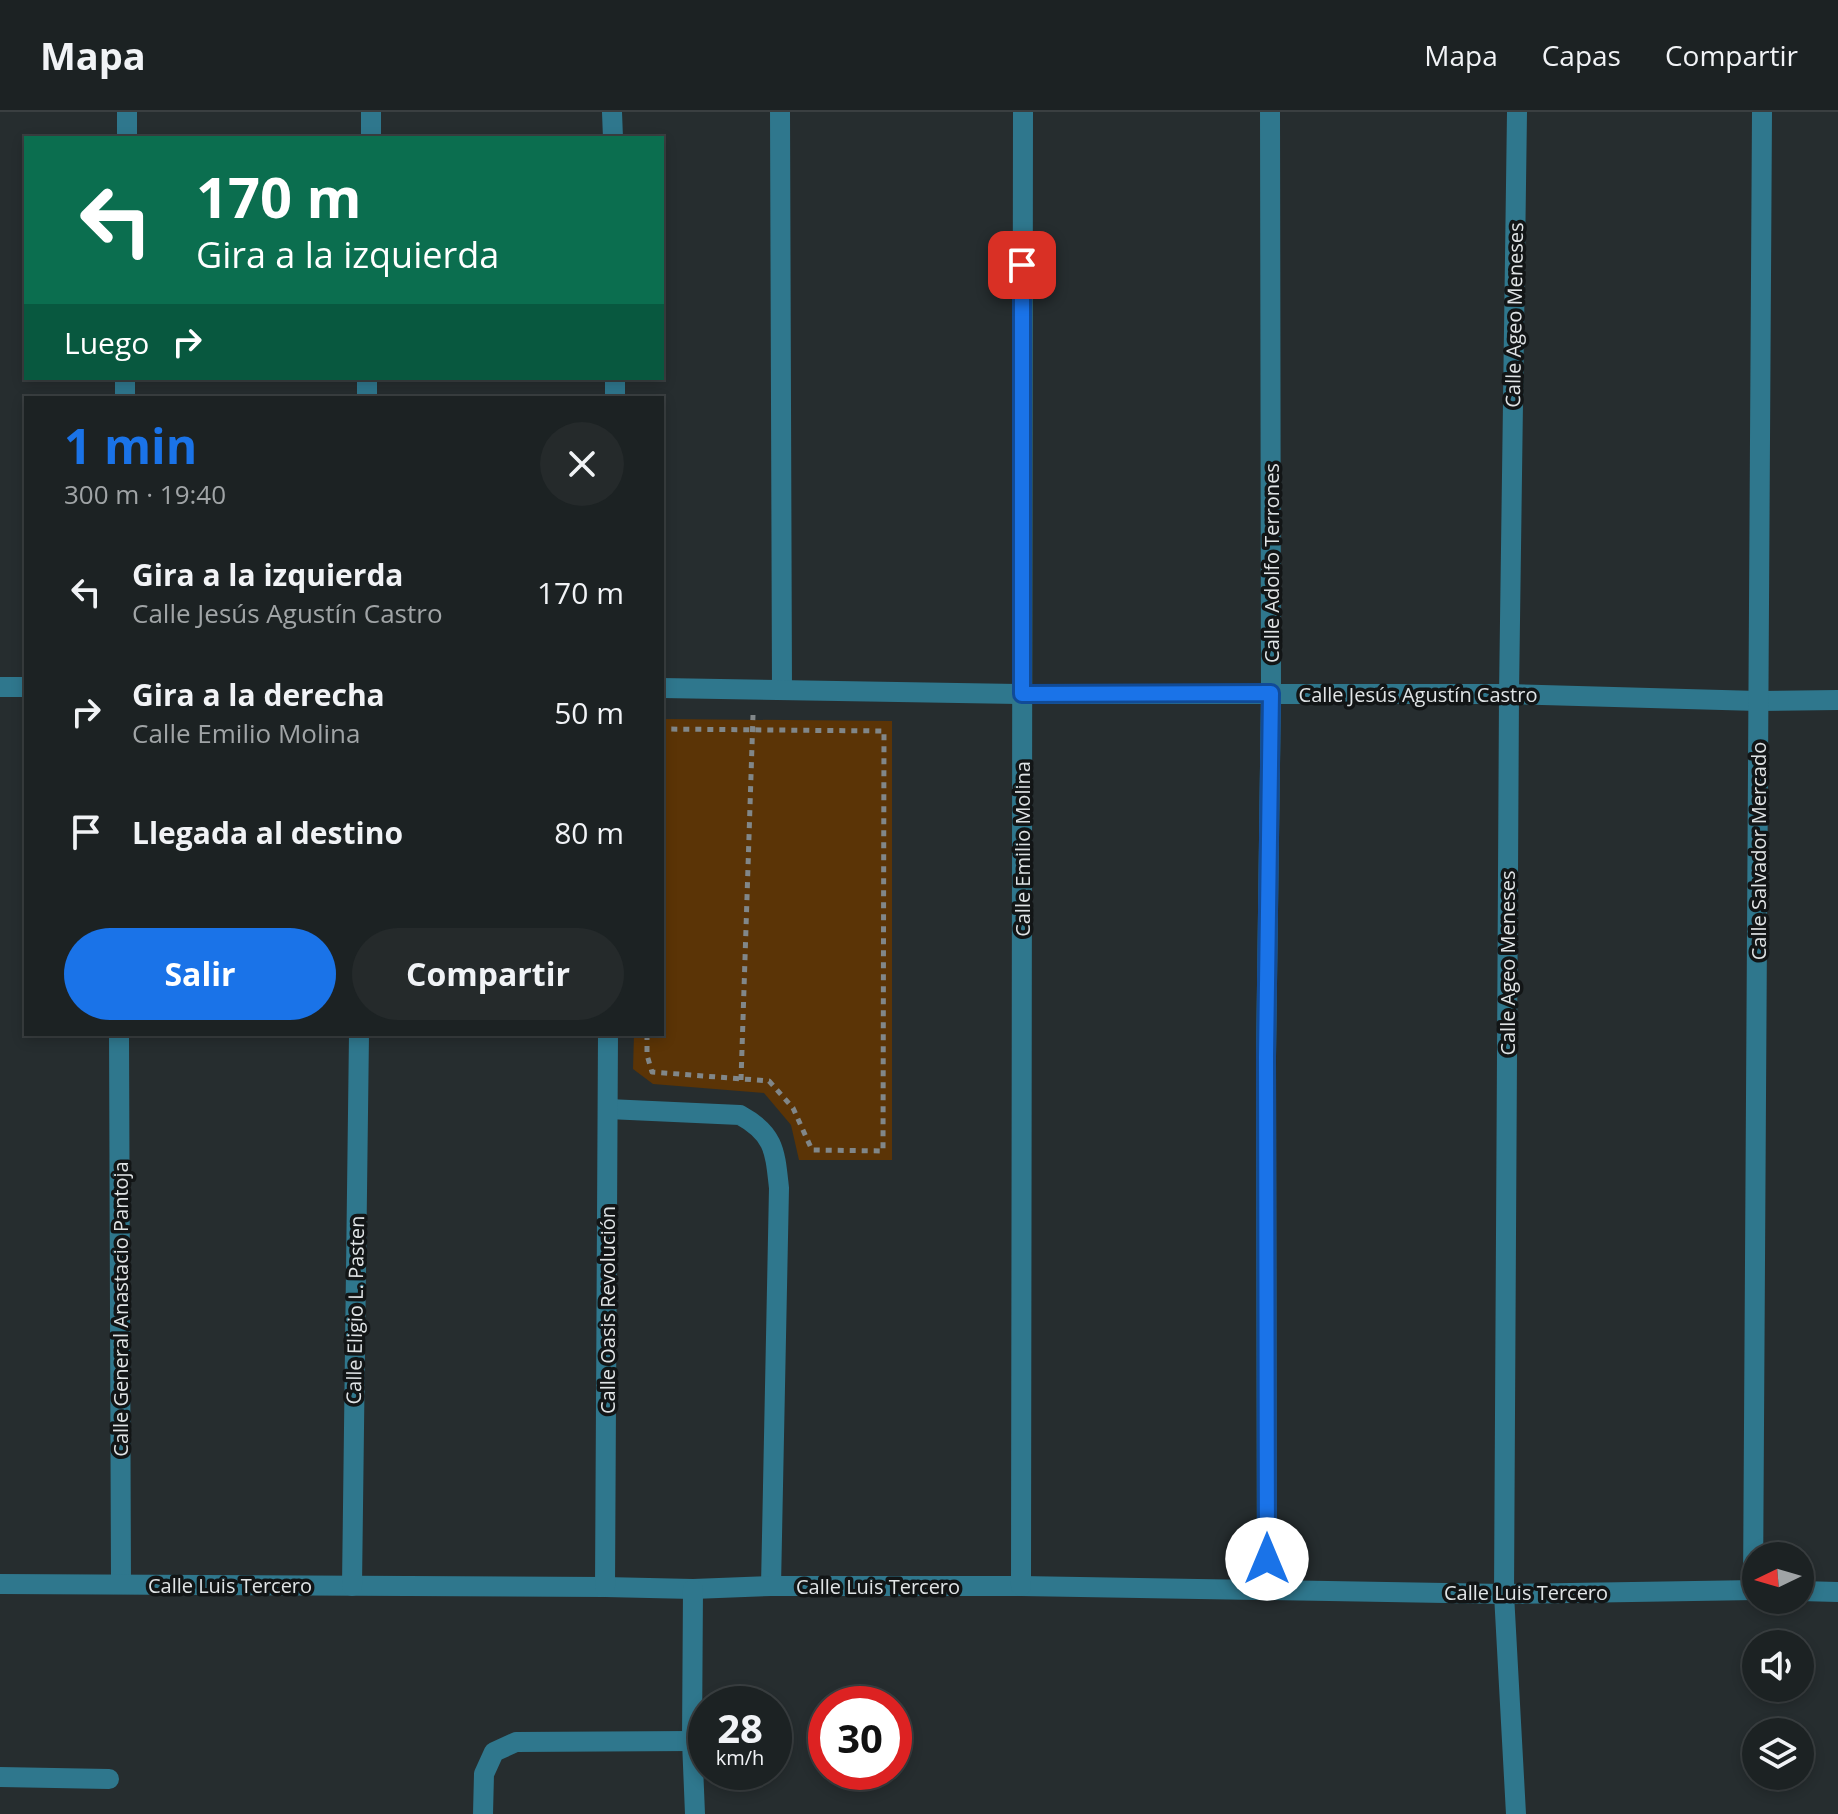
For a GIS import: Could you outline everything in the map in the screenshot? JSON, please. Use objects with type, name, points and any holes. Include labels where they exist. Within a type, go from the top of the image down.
[{"type":"street","points":[[127,112],[127,136]]},
{"type":"street","points":[[371,112],[371,136]]},
{"type":"street","points":[[612,112],[613,136]]},
{"type":"street","points":[[780,112],[782,690]]},
{"type":"street","name":"Calle Emilio Molina","points":[[1021,1586],[1023,112]]},
{"type":"street","name":"Calle Adolfo Terrones","points":[[1267,1590],[1270,112]]},
{"type":"street","name":"Calle Ageo Meneses","points":[[1516,1814],[1504,1594],[1509,694],[1517,112]]},
{"type":"street","name":"Calle Salvador Mercado","points":[[1755,1542],[1762,112]]},
{"type":"street","points":[[0,687],[24,687]]},
{"type":"street","name":"Calle Jesús Agustín Castro","points":[[664,688],[1022,694],[1509,694],[1758,701],[1838,700]]},
{"type":"street","name":"Calle General Anastacio Pantoja","points":[[119,1036],[121,1584]]},
{"type":"street","name":"Calle Eligio L. Pasten","points":[[352,1586],[359,1036]]},
{"type":"street","name":"Calle Oasis Revolución","points":[[605,1587],[608,1036]]},
{"type":"street","points":[[608,1109],[740,1115],[755,1123],[767,1135],[775,1158],[779,1188],[771,1586]]},
{"type":"street","name":"Calle Luis Tercero","points":[[0,1584],[693,1589],[1021,1586],[1504,1594],[1742,1590]]},
{"type":"street","points":[[692,1686],[693,1589]]},
{"type":"street","points":[[1814,1591],[1838,1592]]},
{"type":"street","points":[[483,1814],[484,1774],[494,1752],[516,1742],[688,1741]]},
{"type":"street","points":[[0,1777],[109,1779]]},
{"type":"street","points":[[694,1790],[695,1814]]},
{"type":"path","points":[[740,1115],[751,729],[755,690]]},
{"type":"path","points":[[664,729],[884,731],[883,1151],[812,1150]]},
{"type":"shaded area","points":[[664,719],[892,721],[892,1160],[799,1160],[791,1125],[764,1093],[653,1084],[633,1069],[634,1036],[664,1036]]},
{"type":"route","points":[[1022,265],[1022,694],[1271,693],[1266,1057],[1267,1559]]}]
